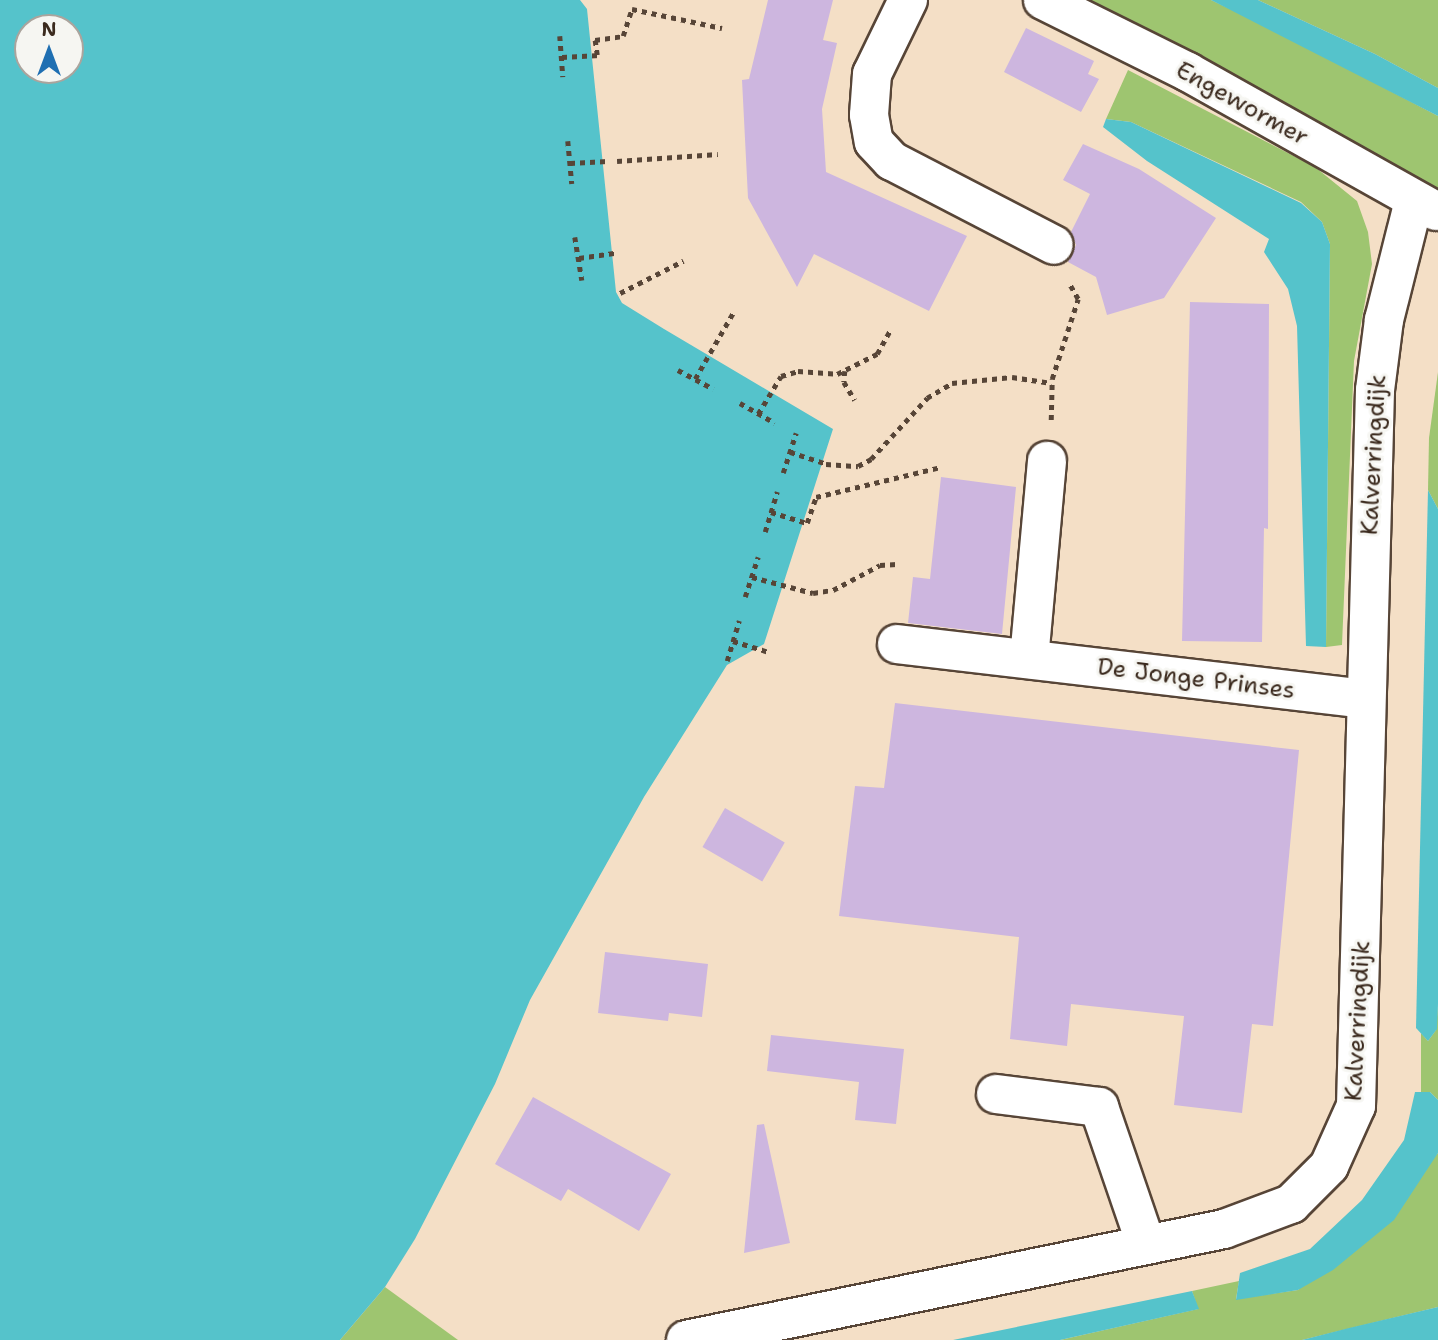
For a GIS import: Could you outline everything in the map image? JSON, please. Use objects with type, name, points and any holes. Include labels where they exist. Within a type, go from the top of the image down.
[{"type":"street","points":[[908,0],[872,74],[869,115],[874,142],[892,161],[1054,245]]},
{"type":"street","name":"Engewormer","points":[[1043,0],[1188,72],[1426,207]]},
{"type":"street","name":"Kalverringdijk","points":[[686,1340],[1224,1229],[1291,1204],[1329,1166],[1356,1106],[1365,845],[1363,699],[1374,390],[1384,320],[1426,207]]},
{"type":"street","points":[[1029,659],[1047,461]]},
{"type":"street","name":"De Jonge Prinses","points":[[897,644],[1363,699]]},
{"type":"street","points":[[996,1094],[1098,1107],[1146,1244]]},
{"type":"path","points":[[562,57],[599,55],[595,40],[623,36],[632,9],[722,29]]},
{"type":"path","points":[[560,36],[563,76]]},
{"type":"path","points":[[568,141],[572,184]]},
{"type":"path","points":[[617,161],[718,154]]},
{"type":"path","points":[[570,163],[608,160]]},
{"type":"path","points":[[576,237],[582,280]]},
{"type":"path","points":[[1047,461],[1052,383],[1078,299],[1054,245]]},
{"type":"path","points":[[579,257],[616,253]]},
{"type":"path","points":[[620,293],[683,261]]},
{"type":"path","points":[[695,379],[733,313]]},
{"type":"path","points":[[758,414],[781,376],[798,370],[829,375],[845,370],[877,354],[891,329]]},
{"type":"path","points":[[678,370],[713,389]]},
{"type":"path","points":[[845,370],[844,382],[855,400]]},
{"type":"path","points":[[790,452],[826,464],[858,466],[871,459],[928,398],[952,383],[1012,377],[1052,383]]},
{"type":"path","points":[[740,403],[775,423]]},
{"type":"path","points":[[783,473],[796,433]]},
{"type":"path","points":[[771,512],[807,523],[816,497],[942,467]]},
{"type":"path","points":[[765,532],[777,492]]},
{"type":"path","points":[[745,597],[758,557]]},
{"type":"path","points":[[752,577],[813,593],[850,583],[880,565],[897,564]]},
{"type":"path","points":[[727,662],[739,621]]},
{"type":"path","points":[[733,641],[768,652]]},
{"type":"green space","points":[[1069,0],[1211,0],[1276,31],[1438,116],[1438,192]]},
{"type":"green space","points":[[1258,0],[1438,0],[1438,88],[1375,54]]},
{"type":"green space","points":[[1128,70],[1315,167],[1357,201],[1368,232],[1372,264],[1354,361],[1342,645],[1326,647],[1330,244],[1322,222],[1301,202],[1131,122],[1106,119]]},
{"type":"green space","points":[[1438,372],[1438,509],[1428,490],[1429,438]]},
{"type":"green space","points":[[1438,1004],[1438,1100],[1430,1092],[1421,1092],[1421,1033],[1428,1041],[1436,1030]]},
{"type":"green space","points":[[1438,1153],[1438,1307],[1302,1340],[1060,1340],[1198,1309],[1192,1291],[1239,1281],[1236,1299],[1298,1290]]},
{"type":"green space","points":[[385,1287],[458,1340],[340,1340]]},
{"type":"water","points":[[0,0],[580,0],[587,9],[616,292],[622,303],[833,429],[764,644],[727,665],[644,797],[530,1000],[495,1084],[415,1239],[385,1287],[340,1340],[0,1340]]},
{"type":"water","points":[[1211,0],[1258,0],[1375,54],[1438,88],[1438,116]]},
{"type":"water","points":[[1106,119],[1131,122],[1301,203],[1322,222],[1330,244],[1326,647],[1306,646],[1297,326],[1288,289],[1264,252],[1269,239],[1147,161],[1103,127]]},
{"type":"water","points":[[1428,490],[1438,509],[1438,1004],[1437,1029],[1428,1041],[1416,1028]]},
{"type":"water","points":[[1415,1092],[1430,1092],[1438,1100],[1438,1153],[1394,1220],[1333,1270],[1298,1290],[1236,1300],[1240,1273],[1310,1249],[1362,1200],[1404,1140]]},
{"type":"water","points":[[1192,1291],[1199,1309],[1060,1340],[953,1340]]},
{"type":"water","points":[[1438,1307],[1438,1340],[1302,1340],[1349,1328]]},
{"type":"building","points":[[768,0],[833,0],[823,40],[837,43],[822,109],[826,172],[967,236],[929,311],[814,254],[797,287],[748,198],[742,80],[749,79]]},
{"type":"building","points":[[1026,28],[1094,61],[1088,74],[1099,79],[1081,112],[1004,72]]},
{"type":"building","points":[[1083,144],[1139,169],[1216,218],[1164,298],[1107,315],[1096,277],[1068,262],[1076,245],[1071,232],[1090,194],[1063,180]]},
{"type":"building","points":[[1190,302],[1269,304],[1268,529],[1264,528],[1262,642],[1182,641]]},
{"type":"building","points":[[941,477],[1016,487],[1002,634],[908,623],[913,577],[930,579]]},
{"type":"building","points":[[895,703],[1299,750],[1273,1026],[1252,1024],[1242,1113],[1174,1105],[1184,1016],[1071,1004],[1067,1046],[1010,1039],[1019,937],[839,916],[855,786],[884,788]]},
{"type":"building","points":[[725,808],[785,842],[762,881],[702,847]]},
{"type":"building","points":[[605,952],[708,964],[702,1017],[669,1013],[668,1021],[598,1013]]},
{"type":"building","points":[[771,1035],[904,1049],[896,1124],[855,1120],[859,1082],[767,1071]]},
{"type":"building","points":[[533,1097],[671,1174],[639,1231],[568,1189],[561,1201],[495,1164]]},
{"type":"building","points":[[764,1124],[790,1243],[744,1253],[757,1125]]}]
